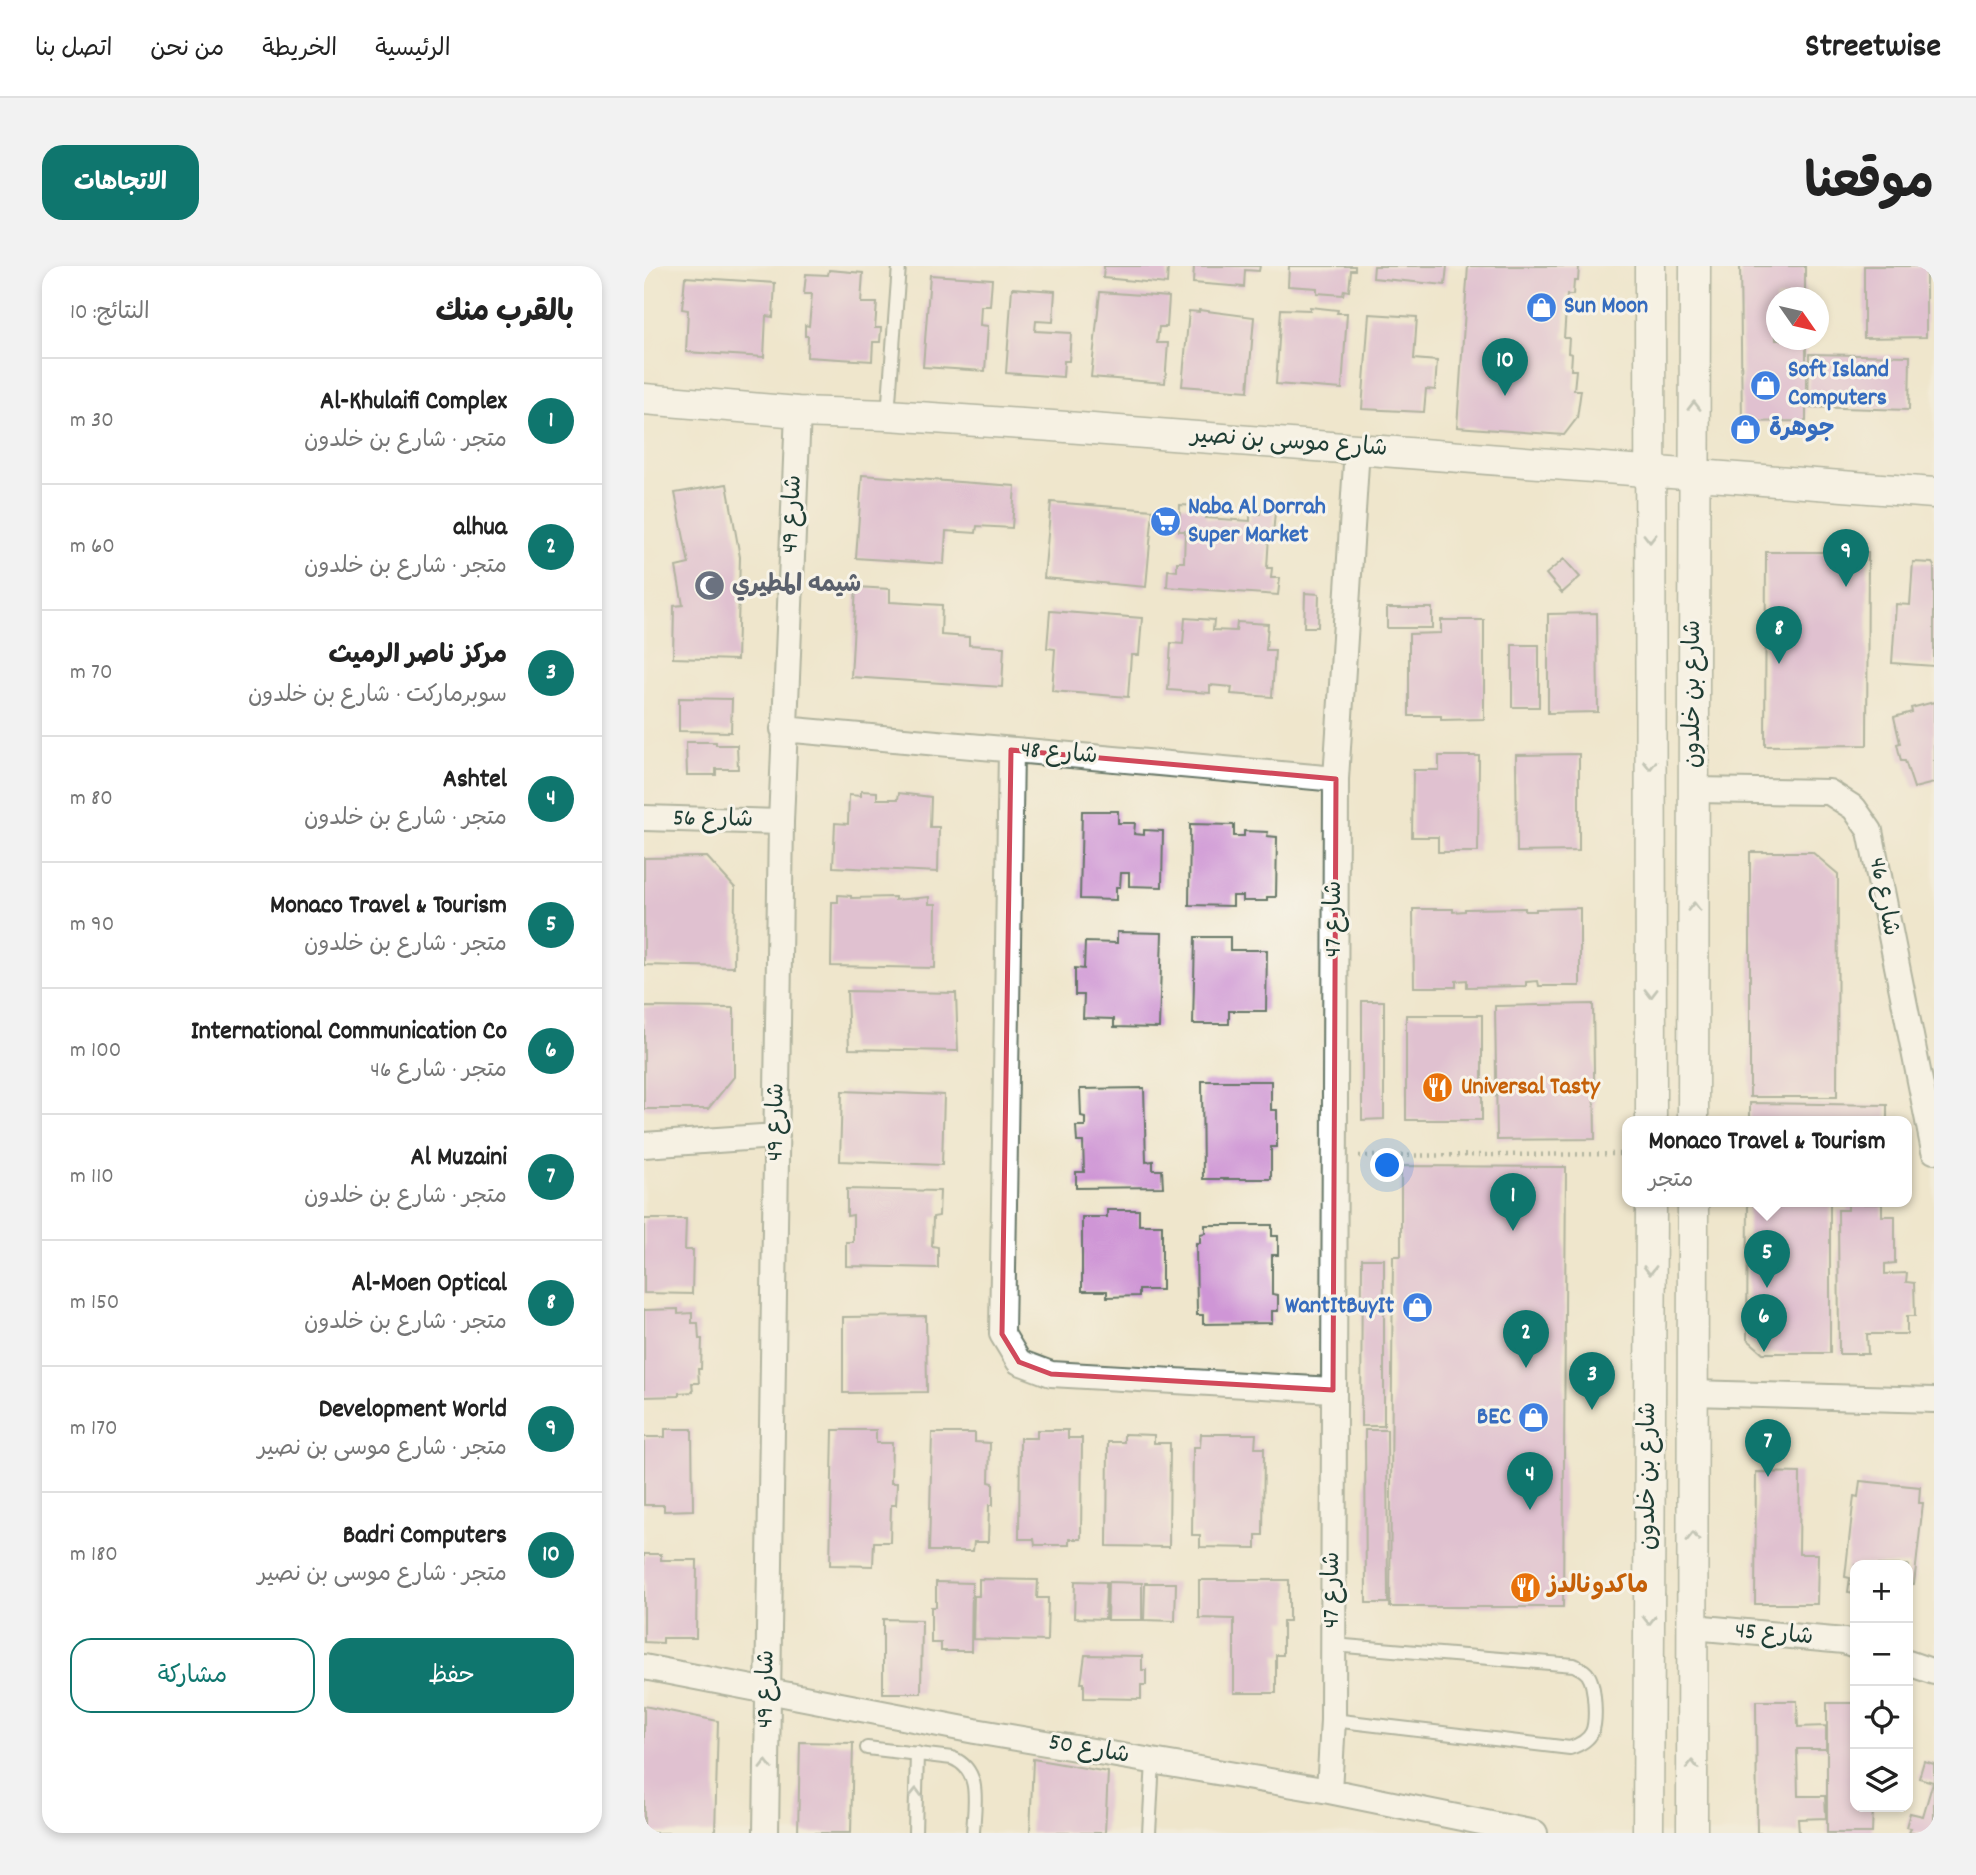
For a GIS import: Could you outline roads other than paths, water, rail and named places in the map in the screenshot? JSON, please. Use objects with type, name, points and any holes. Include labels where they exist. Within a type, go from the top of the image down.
[{"type":"street","name":"شارع بن خلدون","points":[[1650,266],[1651,1116]]},
{"type":"street","name":"شارع بن خلدون","points":[[1693,1116],[1695,266]]},
{"type":"street","name":"شارع موسى بن نصير","points":[[644,399],[798,412],[888,415],[1357,448],[1934,493]]},
{"type":"street","name":"شارع 49","points":[[766,1833],[783,729],[798,412]]},
{"type":"street","name":"شارع 47","points":[[1329,1791],[1333,1720],[1336,779],[1357,448]]},
{"type":"street","name":"شارع 48","points":[[783,729],[1336,779]]},
{"type":"street","points":[[1011,750],[1002,1334],[1019,1362],[1051,1374],[1333,1390]]},
{"type":"street","name":"شارع 46","points":[[1694,790],[1829,792],[1854,808],[1870,831],[1934,1151]]},
{"type":"street","name":"شارع 56","points":[[644,818],[781,822]]},
{"type":"street","points":[[644,1145],[777,1136]]},
{"type":"street","name":"شارع بن خلدون","points":[[1648,1833],[1651,1207]]},
{"type":"street","name":"شارع بن خلدون","points":[[1692,1833],[1693,1207]]},
{"type":"street","points":[[1693,1393],[1934,1400]]},
{"type":"street","name":"شارع 45","points":[[1692,1627],[1850,1643]]},
{"type":"street","points":[[1913,1665],[1934,1672]]},
{"type":"street","name":"شارع 50","points":[[644,1667],[975,1731],[1329,1791],[1535,1833]]},
{"type":"lane","points":[[888,415],[899,266]]},
{"type":"lane","points":[[1333,1646],[1574,1665],[1590,1677],[1593,1686],[1594,1722],[1587,1740],[1570,1748],[1333,1720]]},
{"type":"lane","points":[[867,1748],[952,1758],[968,1768],[975,1785],[973,1833]]},
{"type":"lane","points":[[915,1833],[917,1754]]},
{"type":"lane","points":[[1149,1833],[1153,1761]]},
{"type":"place","name":"Sun Moon","points":[[1541,307]]},
{"type":"place","name":"Soft Island Computers","points":[[1765,385]]},
{"type":"place","name":"Badri Computers","points":[[1505,396]]},
{"type":"place","name":"جوهرة","points":[[1746,430]]},
{"type":"place","name":"Naba Al Dorrah Super Market","points":[[1165,522]]},
{"type":"place","name":"شيمه المطيري","points":[[709,586]]},
{"type":"place","name":"Development World","points":[[1846,587]]},
{"type":"place","name":"Al-Moen Optical","points":[[1779,664]]},
{"type":"place","name":"Universal Tasty","points":[[1438,1088]]},
{"type":"place","name":"Al-Khulaifi Complex","points":[[1513,1231]]},
{"type":"place","name":"Monaco Travel & Tourism","points":[[1767,1288]]},
{"type":"place","name":"WantItBuyIt","points":[[1417,1307]]},
{"type":"place","name":"International Communication Co","points":[[1764,1352]]},
{"type":"place","name":"alhua","points":[[1526,1368]]},
{"type":"place","name":"مركز ناصر الرميث","points":[[1592,1410]]},
{"type":"place","name":"BEC","points":[[1534,1418]]},
{"type":"place","name":"Al Muzaini","points":[[1768,1477]]},
{"type":"place","name":"Ashtel","points":[[1530,1510]]},
{"type":"place","name":"ماكدونالدز","points":[[1525,1587]]}]
